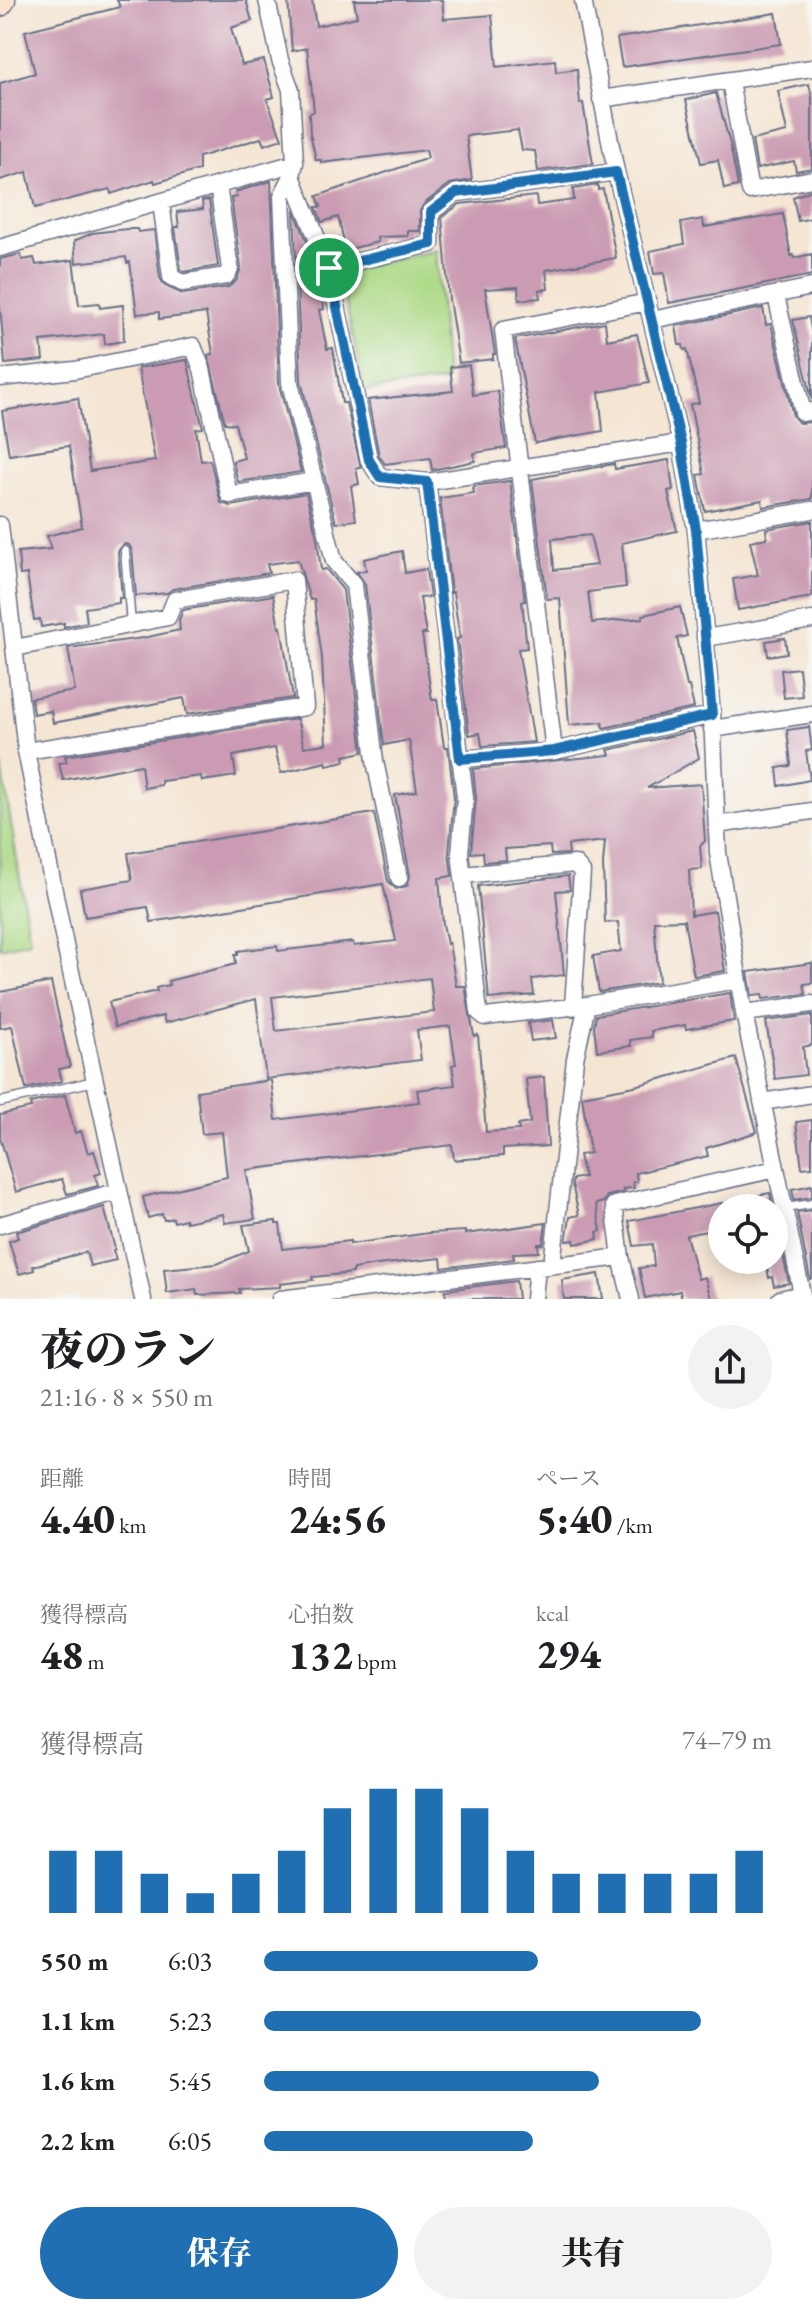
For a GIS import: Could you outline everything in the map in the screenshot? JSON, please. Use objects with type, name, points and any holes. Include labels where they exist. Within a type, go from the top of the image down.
[{"type":"street","points":[[267,0],[280,60],[291,90],[294,170],[329,268],[369,460],[380,477],[427,482],[681,443]]},
{"type":"street","points":[[583,0],[616,172],[681,443],[696,530],[712,722],[718,853],[744,1013],[781,1194]]},
{"type":"street","points":[[601,99],[812,68]]},
{"type":"street","points":[[730,81],[750,191],[812,179]]},
{"type":"street","points":[[0,248],[218,185],[294,170]]},
{"type":"street","points":[[294,170],[282,196],[290,383],[334,561],[354,585],[375,761],[399,878]]},
{"type":"street","points":[[329,268],[431,244],[431,212],[456,193],[616,172]]},
{"type":"street","points":[[161,202],[171,277],[182,283],[226,276],[230,269],[218,185]]},
{"type":"street","points":[[652,320],[812,287]]},
{"type":"street","points":[[776,296],[803,413],[812,411]]},
{"type":"street","points":[[554,751],[503,330],[648,302]]},
{"type":"street","points":[[0,378],[75,370],[193,346],[202,369],[229,495],[314,481]]},
{"type":"street","points":[[427,482],[465,797],[460,853],[479,1012],[485,1017],[580,1006],[738,980]]},
{"type":"street","points":[[696,530],[812,510]]},
{"type":"street","points":[[0,525],[26,751],[143,1299]]},
{"type":"street","points":[[15,648],[168,617],[175,600],[294,580],[305,707],[26,751]]},
{"type":"street","points":[[705,638],[812,620]]},
{"type":"street","points":[[460,759],[554,751],[712,722],[812,714]]},
{"type":"street","points":[[717,825],[812,811]]},
{"type":"street","points":[[463,875],[575,864],[582,872],[580,1006],[575,1059],[545,1266],[534,1299]]},
{"type":"street","points":[[744,1013],[812,1004]]},
{"type":"street","points":[[762,1102],[812,1094]]},
{"type":"street","points":[[631,1299],[614,1205],[776,1169]]},
{"type":"street","points":[[0,1225],[119,1191]]},
{"type":"street","points":[[780,1299],[803,1296],[788,1227]]},
{"type":"street","points":[[280,1299],[621,1257]]},
{"type":"lane","points":[[125,551],[131,624]]},
{"type":"lane","points":[[0,1102],[95,1081]]},
{"type":"lane","points":[[788,1207],[812,1204]]},
{"type":"green space","points":[[436,250],[446,381],[364,391],[341,279],[343,271]]},
{"type":"green space","points":[[0,763],[30,941],[0,948]]},
{"type":"building","points":[[117,0],[246,0],[252,21],[231,28],[242,65],[264,60],[274,97],[267,99],[282,139],[264,145],[261,138],[199,157],[199,170],[155,183],[154,180],[111,194],[110,189],[35,208],[27,172],[0,180],[0,83],[35,73],[25,31],[120,7]]},
{"type":"building","points":[[288,0],[312,0],[316,26],[357,17],[354,0],[442,0],[444,19],[492,15],[497,67],[555,60],[556,72],[577,69],[580,104],[583,103],[593,164],[538,171],[535,151],[522,150],[518,130],[466,136],[472,180],[450,184],[424,204],[420,211],[420,231],[408,231],[408,236],[377,237],[378,242],[346,250],[338,217],[322,222],[316,207],[321,207],[317,196],[428,158],[426,150],[321,163],[321,160],[316,160],[310,133],[309,114],[314,111],[307,48],[292,51]]},
{"type":"building","points":[[776,13],[781,44],[622,67],[617,38]]},
{"type":"building","points":[[809,84],[812,97],[812,168],[796,171],[794,161],[757,169],[752,140],[787,132],[778,91]]},
{"type":"building","points":[[716,93],[738,186],[724,189],[718,160],[701,163],[686,100]]},
{"type":"building","points":[[271,181],[279,384],[301,472],[238,482],[233,461],[244,458],[235,424],[225,423],[208,355],[213,354],[206,313],[159,319],[159,312],[137,314],[130,262],[127,263],[126,257],[76,263],[74,241],[92,233],[154,230],[160,278],[165,286],[183,294],[228,287],[236,281],[241,268],[231,198],[237,197],[235,192]]},
{"type":"building","points":[[598,185],[598,190],[603,189],[616,258],[546,270],[548,289],[539,290],[540,298],[519,300],[518,287],[485,289],[495,354],[493,359],[459,363],[449,299],[442,217],[460,204],[536,196],[537,205],[574,200],[573,189]]},
{"type":"building","points":[[812,190],[812,218],[798,221],[793,197]]},
{"type":"building","points":[[209,200],[218,266],[184,272],[181,270],[175,227],[179,227],[177,212],[203,209],[202,201]]},
{"type":"building","points":[[294,209],[316,265],[324,309],[319,310],[327,349],[333,348],[342,403],[346,403],[361,468],[356,468],[359,484],[351,486],[356,520],[336,523],[301,381]]},
{"type":"building","points":[[783,214],[791,256],[812,254],[812,275],[669,303],[664,273],[654,274],[650,251],[684,244],[681,223],[703,219],[704,227]]},
{"type":"building","points":[[21,254],[22,260],[34,258],[36,265],[73,260],[79,305],[99,303],[100,308],[123,305],[124,341],[105,344],[104,334],[41,341],[43,360],[5,364],[0,259]]},
{"type":"building","points":[[763,308],[766,325],[771,324],[793,416],[799,423],[812,422],[812,499],[763,507],[762,500],[705,511],[698,475],[704,474],[690,404],[699,403],[687,349],[679,345],[676,326]]},
{"type":"building","points":[[809,317],[812,334],[812,400],[793,320]]},
{"type":"building","points":[[605,322],[607,340],[637,334],[649,383],[599,392],[603,431],[535,443],[515,339]]},
{"type":"building","points":[[187,360],[203,428],[196,429],[201,461],[210,460],[221,503],[231,506],[306,493],[321,570],[326,569],[343,590],[363,752],[344,756],[345,761],[327,765],[326,762],[281,773],[275,748],[233,756],[236,776],[202,781],[201,776],[161,781],[161,785],[144,788],[141,765],[63,780],[59,763],[67,762],[65,756],[297,719],[304,747],[326,744],[322,658],[314,599],[310,600],[298,560],[267,564],[269,573],[136,596],[132,550],[124,544],[118,551],[122,598],[119,598],[119,603],[85,608],[87,622],[64,627],[64,623],[41,627],[40,619],[34,620],[27,574],[20,575],[18,552],[51,549],[47,536],[82,527],[69,446],[9,455],[2,411],[78,398],[90,471],[155,461],[138,368]]},
{"type":"building","points":[[469,365],[473,395],[498,391],[506,448],[474,453],[475,461],[432,470],[430,458],[385,464],[379,456],[368,400],[453,391],[450,367]]},
{"type":"building","points":[[669,460],[673,490],[668,491],[677,531],[622,543],[626,587],[588,592],[592,623],[643,618],[643,615],[680,607],[687,636],[677,638],[694,708],[604,728],[602,722],[569,725],[560,598],[547,599],[532,479],[614,464],[615,469]],"holes":[[[590,535],[597,565],[554,570],[552,539]]]},
{"type":"building","points":[[510,481],[525,601],[522,601],[527,648],[518,649],[534,742],[482,746],[480,733],[469,735],[457,639],[460,638],[451,593],[440,498],[474,493],[473,486]]},
{"type":"building","points":[[812,521],[812,597],[738,610],[733,579],[758,575],[750,541],[767,538],[766,529]]},
{"type":"building","points":[[402,551],[405,573],[426,569],[430,597],[420,598],[426,634],[422,634],[432,700],[437,699],[444,747],[448,747],[454,797],[449,852],[452,876],[439,878],[443,924],[456,986],[465,986],[474,1036],[478,1035],[486,1132],[519,1130],[518,1125],[530,1123],[526,1079],[544,1077],[548,1146],[503,1149],[503,1156],[454,1160],[452,1145],[246,1170],[255,1219],[225,1223],[223,1214],[186,1222],[185,1219],[174,1222],[173,1218],[164,1220],[162,1214],[148,1218],[143,1197],[227,1177],[222,1132],[202,1134],[197,1091],[271,1080],[276,1120],[419,1102],[417,1090],[455,1085],[452,1065],[456,1064],[450,1026],[417,1030],[421,1060],[266,1079],[256,999],[165,1023],[163,1016],[115,1027],[109,1002],[157,991],[156,988],[169,985],[168,981],[236,964],[238,951],[277,946],[278,951],[353,942],[354,946],[396,941],[383,884],[151,922],[148,907],[85,917],[80,889],[132,880],[128,853],[374,813],[388,881],[396,889],[407,886],[410,876],[395,795],[417,791],[409,740],[384,745],[365,584],[357,572],[366,570],[364,559]],"holes":[[[430,978],[434,1012],[276,1031],[272,997]]]},
{"type":"building","points":[[273,595],[293,698],[187,714],[184,698],[53,723],[51,711],[33,714],[31,698],[75,691],[68,648],[180,630],[179,620],[183,610]]},
{"type":"building","points":[[785,638],[787,653],[768,656],[766,641]]},
{"type":"building","points":[[799,668],[802,696],[784,698],[781,670]]},
{"type":"building","points":[[809,727],[812,750],[806,751],[810,780],[779,786],[777,768],[791,764],[787,730]]},
{"type":"building","points":[[693,731],[699,758],[647,788],[701,784],[705,841],[700,846],[702,869],[689,870],[691,915],[715,911],[725,971],[694,976],[684,920],[654,921],[659,982],[599,992],[593,956],[621,951],[618,922],[605,923],[605,841],[568,845],[569,854],[551,855],[550,846],[505,849],[506,860],[484,862],[483,852],[471,853],[476,798],[473,769],[610,755],[608,750]]},
{"type":"building","points":[[568,876],[570,890],[556,891],[564,975],[532,979],[534,995],[489,999],[478,886]]},
{"type":"building","points":[[812,963],[812,983],[804,984],[806,994],[763,999],[762,995],[752,996],[748,972]]},
{"type":"building","points":[[51,982],[70,1067],[59,1069],[62,1081],[26,1089],[12,1026],[0,1028],[0,992]]},
{"type":"building","points":[[730,993],[734,1021],[651,1031],[652,1037],[630,1040],[631,1046],[597,1051],[596,1015]]},
{"type":"building","points":[[812,1015],[812,1045],[803,1047],[806,1075],[775,1079],[766,1021]]},
{"type":"building","points":[[553,1020],[556,1038],[531,1041],[528,1023]]},
{"type":"building","points":[[736,1058],[757,1132],[706,1148],[708,1156],[636,1173],[634,1188],[623,1189],[624,1192],[607,1196],[604,1202],[596,1204],[601,1231],[597,1232],[598,1239],[575,1244],[574,1240],[566,1241],[570,1217],[579,1215],[572,1184],[573,1179],[584,1177],[579,1155],[590,1153],[582,1096],[635,1086]]},
{"type":"building","points":[[65,1095],[75,1133],[81,1131],[88,1153],[94,1151],[101,1173],[95,1175],[98,1186],[67,1194],[62,1179],[16,1192],[0,1137],[0,1115],[31,1108],[30,1103]]},
{"type":"building","points":[[812,1120],[812,1167],[802,1168],[796,1122]]},
{"type":"building","points":[[812,1185],[812,1197],[794,1200],[792,1189]]},
{"type":"building","points":[[708,1206],[708,1231],[686,1235],[698,1279],[705,1277],[711,1299],[682,1299],[680,1291],[645,1298],[639,1268],[654,1266],[652,1244],[634,1246],[629,1221]]},
{"type":"building","points":[[104,1207],[116,1260],[90,1266],[86,1252],[33,1266],[34,1270],[19,1274],[9,1241],[18,1238],[16,1232]]},
{"type":"building","points":[[812,1211],[812,1278],[810,1279],[797,1213]]},
{"type":"building","points":[[276,1221],[280,1224],[283,1249],[429,1233],[465,1231],[465,1234],[546,1223],[543,1244],[538,1244],[539,1252],[513,1253],[514,1259],[442,1268],[441,1258],[353,1269],[353,1273],[312,1277],[313,1280],[280,1284],[280,1287],[239,1289],[240,1293],[197,1295],[196,1289],[167,1293],[164,1269],[217,1264],[249,1251],[243,1225]]},
{"type":"building","points":[[599,1274],[603,1299],[564,1299],[562,1280]]},
{"type":"building","points":[[768,1274],[787,1274],[789,1283],[774,1286],[772,1277],[769,1278]]},
{"type":"building","points":[[516,1281],[518,1299],[446,1299],[445,1290]]},
{"type":"route","points":[[616,172],[681,443],[696,530],[712,715],[554,751],[460,759],[427,482],[380,477],[369,460],[329,268],[431,244],[431,212],[456,193],[616,172]]}]
